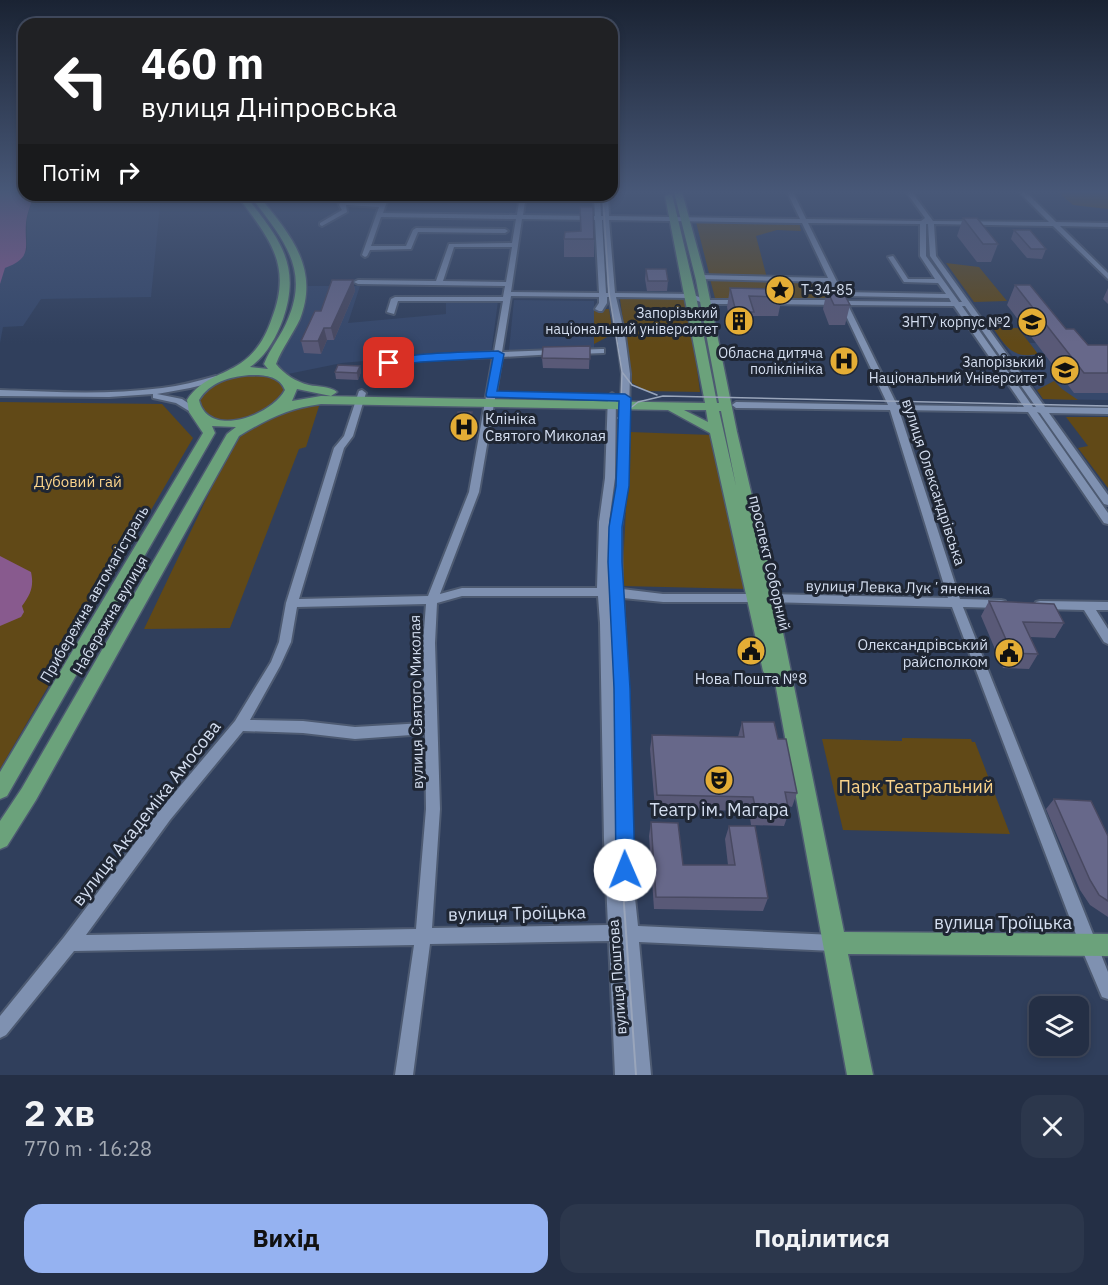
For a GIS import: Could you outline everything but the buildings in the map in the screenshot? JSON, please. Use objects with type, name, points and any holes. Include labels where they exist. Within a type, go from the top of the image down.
[{"type":"main road","points":[[275,242],[282,256],[288,283],[282,309],[270,337],[254,360],[221,377],[196,394],[192,406],[196,413],[215,423],[226,424],[266,416],[302,402],[360,397],[722,404]]},
{"type":"main road","points":[[266,416],[279,409],[290,396],[290,385],[270,364],[296,316],[299,304],[302,282],[300,261],[291,242]]},
{"type":"main road","name":"проспект Соборний","points":[[683,242],[691,296],[722,404],[716,431],[761,598]]},
{"type":"main road","name":"проспект Соборний","points":[[688,242],[701,277],[722,404],[860,1075]]},
{"type":"main road","points":[[282,309],[299,304]]},
{"type":"main road","points":[[282,309],[296,316]]},
{"type":"main road","points":[[221,377],[249,371],[283,377],[314,391],[360,397]]},
{"type":"main road","points":[[618,401],[660,406],[722,404]]},
{"type":"main road","points":[[660,406],[678,411],[716,431]]},
{"type":"main road","name":"Прибережна автомагістраль","points":[[0,790],[208,434],[208,429],[196,413]]},
{"type":"main road","name":"Набережна вулиця","points":[[0,839],[29,794],[234,434],[266,416]]},
{"type":"main road","name":"вулиця Троїцька","points":[[834,943],[1098,945]]},
{"type":"street","points":[[365,255],[370,242]]},
{"type":"street","points":[[368,248],[409,248],[411,242]]},
{"type":"street","name":"вулиця Поштова","points":[[605,242],[608,295],[621,336],[626,374],[618,401],[622,486],[610,593],[623,706],[624,1075]]},
{"type":"street","name":"вулиця Олександрівська","points":[[814,242],[832,280],[846,303],[893,407],[956,604],[1098,945],[1108,991]]},
{"type":"street","points":[[925,242],[923,256],[1108,521]]},
{"type":"street","points":[[931,242],[933,256],[1108,502]]},
{"type":"street","points":[[1073,242],[1108,277]]},
{"type":"street","points":[[439,282],[450,246],[516,245]]},
{"type":"street","name":"вулиця Святого Миколая","points":[[404,1075],[423,937],[433,809],[429,643],[432,600],[471,504],[516,245]]},
{"type":"street","points":[[891,257],[906,281],[941,281]]},
{"type":"street","points":[[376,276],[394,277],[393,282]]},
{"type":"street","points":[[701,277],[832,280]]},
{"type":"street","points":[[358,282],[510,284]]},
{"type":"street","points":[[841,294],[952,296]]},
{"type":"street","points":[[598,309],[608,295]]},
{"type":"street","points":[[391,312],[395,299],[608,295],[691,296],[706,302],[750,302]]},
{"type":"street","points":[[762,302],[968,303]]},
{"type":"street","points":[[389,363],[421,358],[601,351]]},
{"type":"street","points":[[144,394],[183,388],[221,377]]},
{"type":"street","points":[[0,393],[144,394],[174,399],[196,413]]},
{"type":"street","name":"вулиця Академіка Амосова","points":[[0,1029],[70,943],[165,815],[240,725],[285,642],[292,603],[339,448],[348,436],[360,397]]},
{"type":"street","points":[[722,404],[1108,411]]},
{"type":"street","name":"вулиця Левка Лукʼяненка","points":[[292,603],[432,600],[462,592],[610,593],[663,598],[1108,606]]},
{"type":"street","points":[[1088,606],[1108,639]]},
{"type":"street","points":[[240,725],[303,727],[355,733],[432,728]]},
{"type":"street","name":"вулиця Поштова","points":[[623,933],[642,1075]]},
{"type":"street","name":"вулиця Троїцька","points":[[70,943],[623,933],[834,943]]},
{"type":"shaded area","points":[[0,242],[26,242],[24,255],[20,260],[5,268],[0,284]]},
{"type":"shaded area","points":[[27,242],[156,242],[151,297],[41,299],[23,326],[3,327],[0,343],[0,269],[22,258],[27,249]]},
{"type":"shaded area","points":[[308,286],[360,286],[348,323],[446,314],[446,302],[498,301],[491,354],[418,356],[342,363],[288,374],[279,367],[278,360],[299,317]]},
{"type":"shaded area","points":[[514,300],[594,301],[594,349],[509,350]]},
{"type":"shaded area","name":"Запорізький Національний Університет","points":[[1003,342],[1105,345],[1108,348],[1108,400],[1043,399]]},
{"type":"shaded area","points":[[0,556],[31,572],[32,586],[22,606],[24,612],[21,617],[0,626]]},
{"type":"green space","points":[[701,242],[758,242],[767,278],[710,277]]},
{"type":"green space","points":[[946,263],[979,267],[1007,301],[974,302]]},
{"type":"green space","points":[[710,279],[823,282],[831,300],[715,298]]},
{"type":"green space","points":[[688,298],[700,392],[646,391],[632,383],[620,299]]},
{"type":"green space","points":[[594,309],[609,309],[613,334],[594,344]]},
{"type":"green space","points":[[993,328],[1018,328],[1038,354],[1016,353],[1006,346]]},
{"type":"green space","points":[[253,373],[273,377],[283,384],[284,393],[266,409],[240,419],[215,419],[204,413],[197,403],[207,390],[220,381]]},
{"type":"green space","points":[[1054,381],[1078,400],[1043,399],[1037,390]]},
{"type":"green space","name":"Дубовий гай","points":[[0,402],[162,404],[193,438],[0,769]]},
{"type":"green space","points":[[320,403],[306,447],[299,449],[230,628],[144,629],[234,441],[254,427],[275,417]]},
{"type":"green space","points":[[1066,417],[1108,417],[1108,488],[1078,448],[1088,446]]},
{"type":"green space","points":[[630,432],[711,435],[748,589],[622,586]]},
{"type":"green space","name":"Парк Театральний","points":[[902,738],[971,739],[975,742],[1010,834],[843,830],[822,739],[902,741]]},
{"type":"tram line","points":[[606,242],[609,293],[622,372]]},
{"type":"tram line","points":[[620,416],[622,372]]},
{"type":"tram line","points":[[622,372],[632,385],[657,395]]},
{"type":"tram line","points":[[620,416],[638,402],[663,396],[1108,406]]},
{"type":"tram line","points":[[620,416],[613,527],[613,593],[617,641],[620,757]]},
{"type":"tram line","points":[[620,756],[624,904],[636,1075]]},
{"type":"place","name":"Т-34-85","points":[[780,290]]},
{"type":"place","name":"Запорізький національний університет","points":[[739,321]]},
{"type":"place","name":"ЗНТУ корпус №2","points":[[1032,322]]},
{"type":"place","name":"Обласна дитяча поліклініка","points":[[844,361]]},
{"type":"place","name":"Запорізький Національний Університет","points":[[1065,370]]},
{"type":"place","name":"Клініка Святого Миколая","points":[[464,427]]},
{"type":"place","name":"Нова Пошта №8","points":[[751,651]]},
{"type":"place","name":"Олександрівський райсполком","points":[[1009,653]]},
{"type":"place","name":"Театр ім. Магара","points":[[719,780]]},
{"type":"route","points":[[389,363],[421,358],[498,354],[491,395],[544,394],[625,398],[624,458],[616,527],[615,589],[621,652],[625,870]]}]
